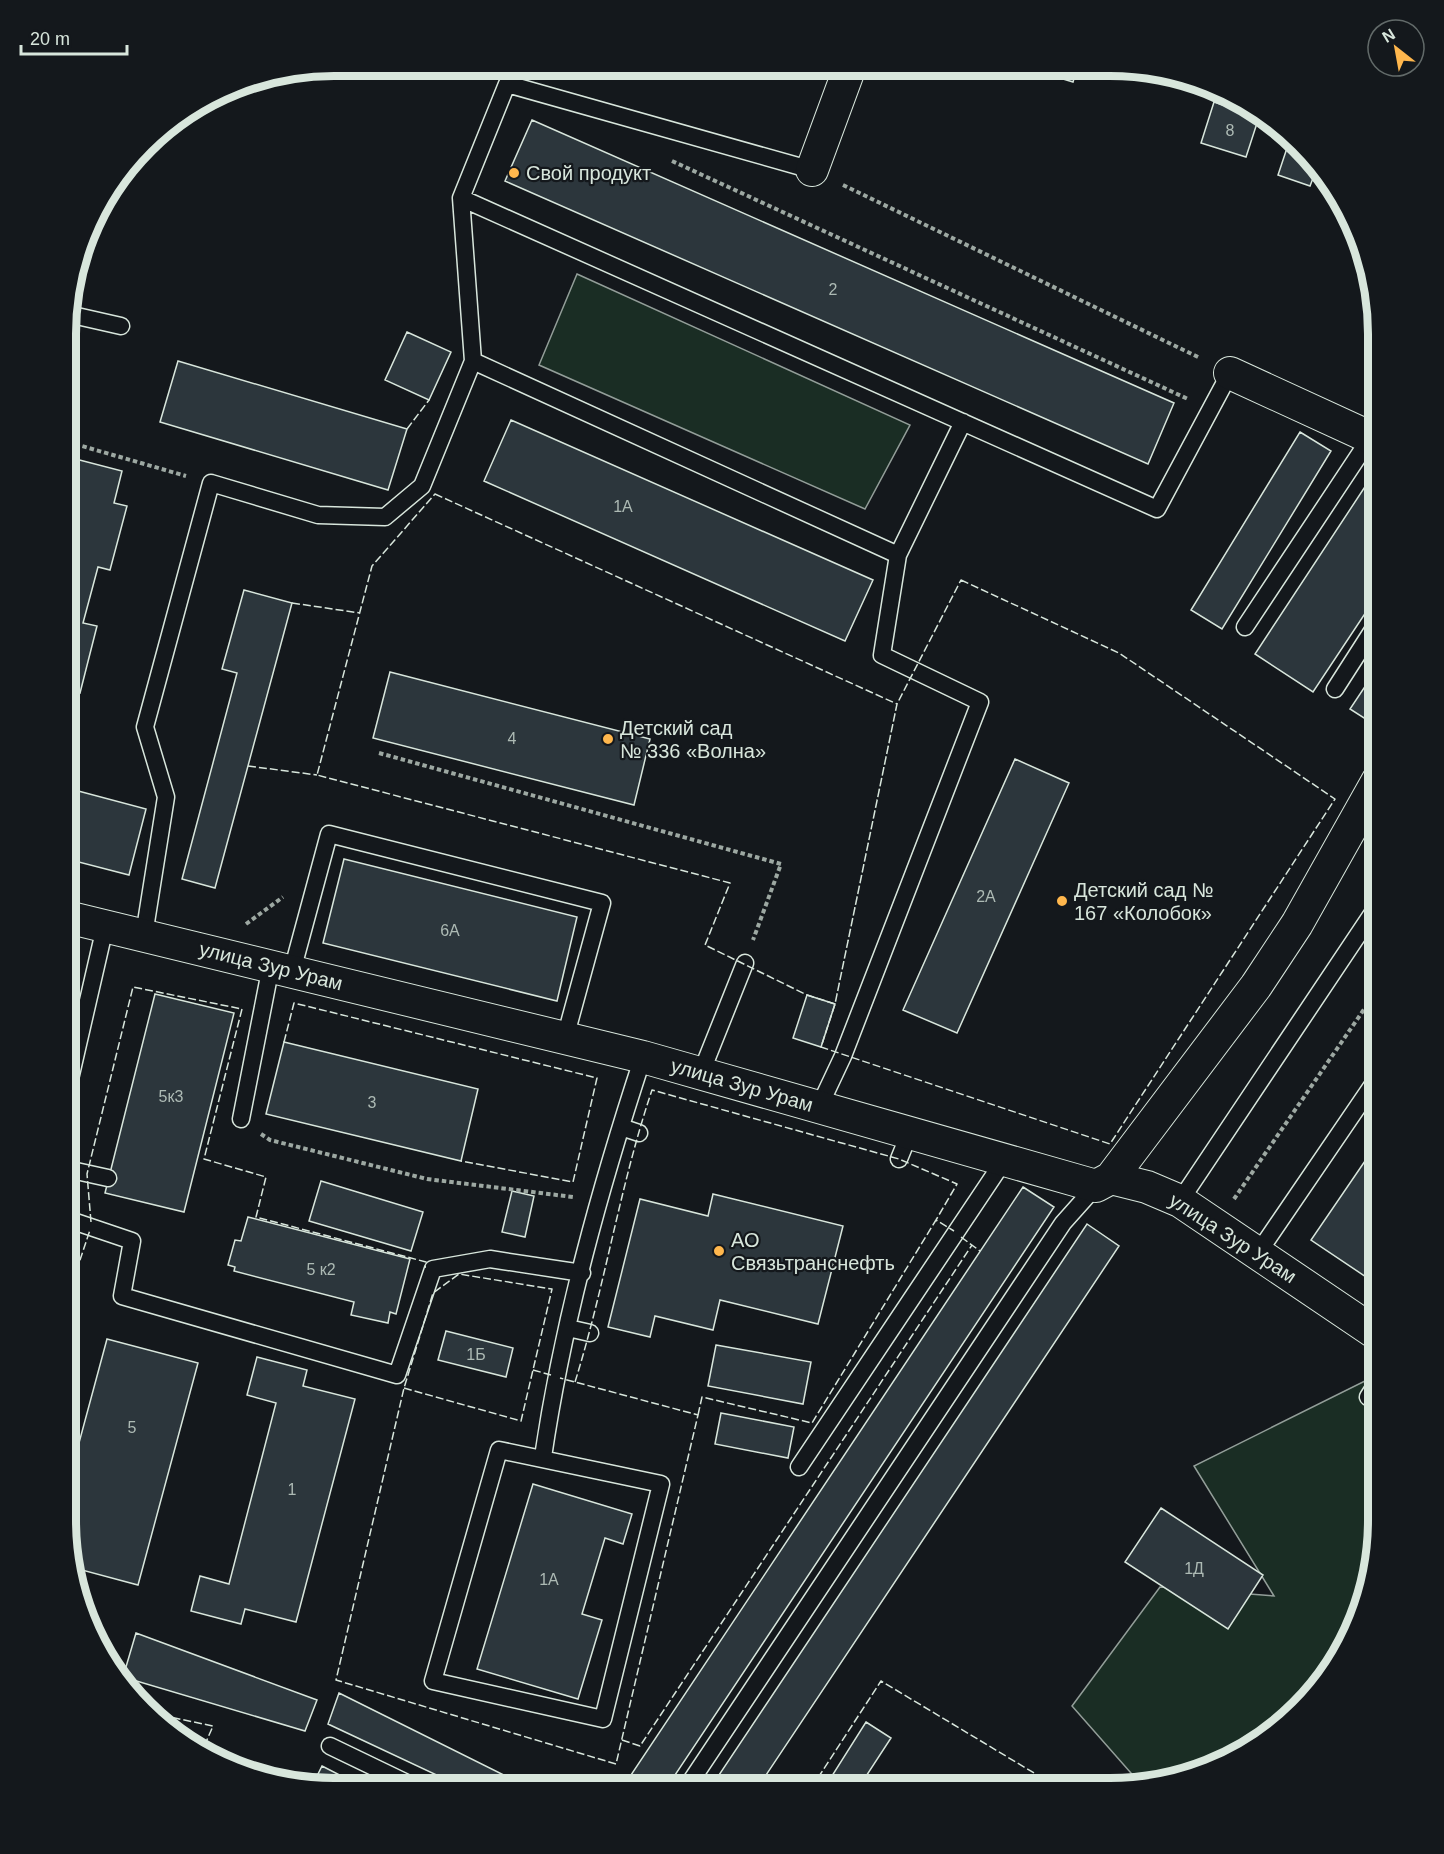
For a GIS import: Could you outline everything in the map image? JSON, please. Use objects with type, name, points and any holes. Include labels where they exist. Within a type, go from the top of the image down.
[{"type":"street","points":[[812,170],[847,76]]},
{"type":"street","points":[[1230,373],[1368,436]]},
{"type":"street","points":[[1104,1182],[1256,986],[1368,813]]},
{"type":"street","name":"улица Зур Урам","points":[[76,919],[643,1057],[819,1107],[905,1146],[1005,1160],[1104,1182],[1147,1187],[1180,1201],[1368,1328]]},
{"type":"lane","points":[[144,935],[166,797],[144,727],[211,483],[318,516],[385,517],[422,486],[473,361],[461,198],[507,84],[812,170]]},
{"type":"lane","points":[[461,198],[1157,508],[1230,373]]},
{"type":"lane","points":[[77,316],[121,326]]},
{"type":"lane","points":[[473,361],[898,555]]},
{"type":"lane","points":[[819,1107],[843,1056],[980,702],[882,655],[898,555],[963,422]]},
{"type":"lane","points":[[1245,627],[1368,449]]},
{"type":"lane","points":[[1335,689],[1368,638]]},
{"type":"lane","points":[[241,1119],[281,969],[320,869],[329,834],[602,903],[565,1038]]},
{"type":"lane","points":[[1180,1201],[1368,920]]},
{"type":"lane","points":[[76,1053],[105,927]]},
{"type":"lane","points":[[701,1074],[745,963]]},
{"type":"lane","points":[[543,1457],[555,1376],[598,1200],[643,1057]]},
{"type":"lane","points":[[1258,1253],[1368,1092]]},
{"type":"lane","points":[[621,1127],[639,1132]]},
{"type":"lane","points":[[799,1467],[1005,1160]]},
{"type":"lane","points":[[76,1171],[108,1178]]},
{"type":"lane","points":[[693,1778],[1063,1223],[1104,1182]]},
{"type":"lane","points":[[76,1222],[132,1241],[122,1296],[397,1376],[433,1269],[490,1259],[582,1273]]},
{"type":"lane","points":[[568,1328],[590,1333]]},
{"type":"lane","points":[[499,1450],[543,1457],[661,1484],[603,1719],[433,1681],[499,1450]]},
{"type":"lane","points":[[330,1746],[396,1778]]},
{"type":"path","points":[[669,159],[1210,410]]},
{"type":"path","points":[[812,170],[1230,373]]},
{"type":"path","points":[[76,444],[211,483]]},
{"type":"path","points":[[379,753],[781,864],[745,963]]},
{"type":"path","points":[[244,926],[320,869]]},
{"type":"path","points":[[1231,1205],[1368,1003]]},
{"type":"path","points":[[241,1119],[270,1140],[427,1179],[598,1200]]},
{"type":"green space","points":[[577,274],[910,425],[865,509],[539,365]]},
{"type":"green space","points":[[1368,1379],[1368,1519],[1363,1570],[1348,1618],[1333,1648],[1324,1663],[1292,1702],[1253,1734],[1223,1751],[1192,1764],[1160,1773],[1134,1776],[1072,1706],[1160,1587],[1274,1596],[1194,1466]]},
{"type":"building","points":[[1053,76],[1075,76],[1073,82]]},
{"type":"building","points":[[1214,102],[1233,108],[1257,123],[1246,157],[1201,143]]},
{"type":"building","points":[[532,120],[1174,403],[1148,464],[505,181]]},
{"type":"building","points":[[1287,148],[1313,177],[1310,186],[1278,175]]},
{"type":"building","points":[[407,332],[451,352],[429,400],[385,380]]},
{"type":"building","points":[[178,361],[407,429],[388,490],[160,422]]},
{"type":"building","points":[[511,420],[873,580],[845,641],[484,481]]},
{"type":"building","points":[[1300,432],[1331,451],[1222,629],[1191,610]]},
{"type":"building","points":[[76,459],[122,471],[114,503],[127,506],[110,570],[98,567],[83,623],[97,626],[80,693],[76,692]]},
{"type":"building","points":[[1368,482],[1368,609],[1313,692],[1255,654]]},
{"type":"building","points":[[244,590],[292,603],[215,888],[182,879],[237,673],[222,669]]},
{"type":"building","points":[[390,672],[650,739],[634,805],[373,738]]},
{"type":"building","points":[[1368,682],[1368,721],[1350,709]]},
{"type":"building","points":[[1015,759],[1069,783],[957,1033],[903,1010]]},
{"type":"building","points":[[76,790],[146,809],[129,875],[76,861]]},
{"type":"building","points":[[344,859],[577,917],[557,1001],[323,943]]},
{"type":"building","points":[[155,994],[234,1013],[184,1212],[105,1193]]},
{"type":"building","points":[[807,995],[835,1004],[821,1047],[793,1038]]},
{"type":"building","points":[[284,1042],[478,1089],[461,1161],[266,1114]]},
{"type":"building","points":[[1368,1157],[1368,1278],[1311,1240]]},
{"type":"building","points":[[321,1181],[423,1212],[411,1251],[309,1221]]},
{"type":"building","points":[[1023,1187],[1054,1207],[673,1778],[629,1778]]},
{"type":"building","points":[[512,1191],[534,1196],[525,1237],[502,1232]]},
{"type":"building","points":[[713,1194],[843,1226],[818,1324],[720,1300],[713,1330],[655,1316],[650,1337],[608,1327],[640,1199],[708,1216]]},
{"type":"building","points":[[248,1217],[410,1259],[396,1314],[390,1312],[388,1323],[351,1315],[354,1302],[234,1271],[235,1267],[228,1265],[235,1240],[241,1241]]},
{"type":"building","points":[[1087,1224],[1119,1246],[764,1778],[717,1778]]},
{"type":"building","points":[[446,1331],[513,1348],[506,1377],[438,1360]]},
{"type":"building","points":[[107,1339],[198,1363],[138,1585],[81,1570],[76,1519],[76,1454]]},
{"type":"building","points":[[716,1345],[811,1362],[803,1404],[708,1386]]},
{"type":"building","points":[[257,1357],[307,1370],[303,1386],[355,1399],[296,1622],[245,1609],[241,1624],[191,1611],[200,1576],[229,1584],[276,1403],[247,1395]]},
{"type":"building","points":[[721,1413],[794,1427],[788,1458],[715,1444]]},
{"type":"building","points":[[533,1484],[632,1514],[623,1544],[605,1538],[582,1614],[602,1620],[578,1699],[477,1669]]},
{"type":"building","points":[[1161,1508],[1263,1575],[1228,1629],[1125,1562]]},
{"type":"building","points":[[136,1633],[317,1700],[305,1731],[133,1680],[125,1670]]},
{"type":"building","points":[[339,1693],[510,1778],[443,1778],[328,1724]]},
{"type":"building","points":[[866,1722],[891,1738],[865,1778],[831,1778]]},
{"type":"building","points":[[322,1766],[345,1778],[335,1778],[317,1777]]},
{"type":"fence","points":[[407,429],[429,400]]},
{"type":"fence","points":[[435,494],[897,704],[835,1004],[807,995],[705,945],[730,883],[317,775],[372,566],[435,494]]},
{"type":"fence","points":[[961,580],[1119,653],[1335,799],[1110,1144],[821,1047],[835,1004],[897,704],[961,580]]},
{"type":"fence","points":[[292,603],[360,613]]},
{"type":"fence","points":[[248,766],[317,775]]},
{"type":"fence","points":[[91,1222],[87,1174],[133,987],[242,1009],[204,1159],[266,1177],[256,1217],[426,1262],[425,1268]]},
{"type":"fence","points":[[284,1042],[294,1003],[597,1078],[573,1182],[461,1161]]},
{"type":"fence","points":[[575,1382],[631,1162],[652,1090],[899,1159],[957,1184],[936,1220]]},
{"type":"fence","points":[[698,1415],[702,1397],[812,1423],[936,1220],[954,1231]]},
{"type":"fence","points":[[76,1272],[90,1230]]},
{"type":"fence","points":[[961,1237],[980,1251]]},
{"type":"fence","points":[[622,1740],[640,1746],[972,1245]]},
{"type":"fence","points":[[404,1388],[521,1421],[552,1289],[459,1274],[433,1293],[404,1388],[336,1680],[616,1764],[698,1415],[560,1378]]},
{"type":"fence","points":[[533,1370],[551,1375]]},
{"type":"fence","points":[[818,1778],[881,1681],[1042,1778]]},
{"type":"fence","points":[[169,1717],[213,1726],[206,1743]]},
{"type":"place","name":"Свой продукт","points":[[514,173]]},
{"type":"place","name":"Детский сад № 336 «Волна»","points":[[608,739]]},
{"type":"place","name":"Детский сад № 167 «Колобок»","points":[[1062,901]]},
{"type":"place","name":"АО Связьтранснефть","points":[[719,1251]]}]
